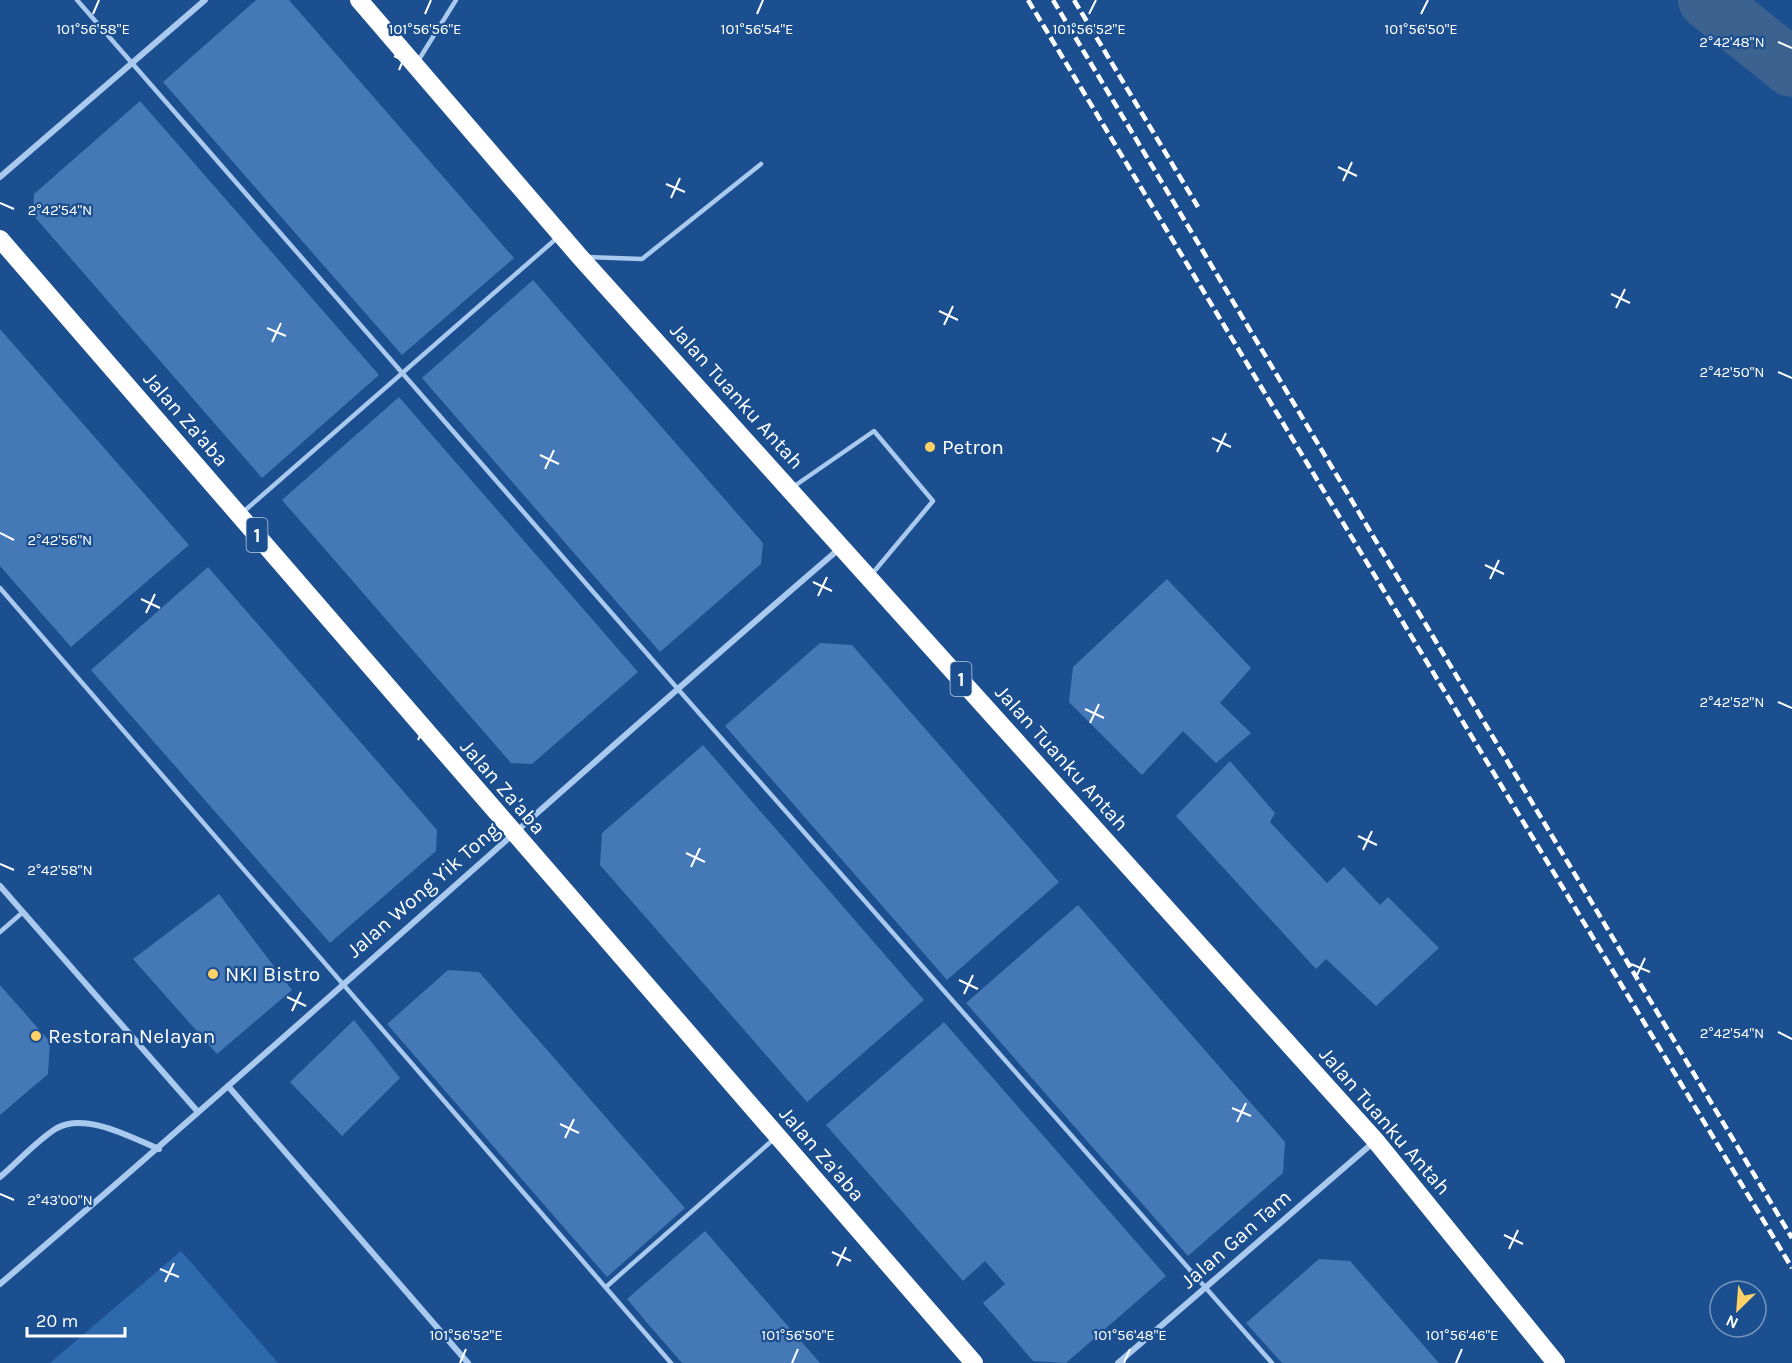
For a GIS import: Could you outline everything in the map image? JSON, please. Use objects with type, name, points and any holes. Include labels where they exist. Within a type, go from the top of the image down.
[{"type":"highway","name":"Jalan Tuanku Antah","points":[[359,0],[580,257],[1375,1140],[1556,1363]]},
{"type":"highway","name":"Jalan Za'aba","points":[[0,239],[974,1363]]},
{"type":"street","points":[[0,177],[205,0]]},
{"type":"street","name":"Jalan Wong Yik Tong","points":[[0,1284],[159,1149],[341,984],[677,688],[842,547]]},
{"type":"street","points":[[0,886],[198,1112]]},
{"type":"street","points":[[228,1086],[468,1363]]},
{"type":"street","points":[[0,1177],[58,1128],[82,1123],[115,1131],[159,1149]]},
{"type":"street","name":"Jalan Gan Tam","points":[[1118,1363],[1375,1140]]},
{"type":"lane","points":[[77,0],[677,688],[1272,1363]]},
{"type":"lane","points":[[416,65],[456,0]]},
{"type":"lane","points":[[580,257],[642,259],[761,165]]},
{"type":"lane","points":[[240,515],[561,235]]},
{"type":"lane","points":[[790,489],[874,431],[933,501],[869,577]]},
{"type":"lane","points":[[0,588],[672,1363]]},
{"type":"lane","points":[[0,932],[23,912]]},
{"type":"lane","points":[[606,1287],[777,1137]]},
{"type":"shaded area","points":[[181,1251],[278,1363],[50,1363]]},
{"type":"building","points":[[256,0],[289,0],[514,258],[402,355],[163,82]]},
{"type":"building","points":[[140,101],[379,375],[262,478],[33,215],[34,194]]},
{"type":"building","points":[[533,280],[763,543],[761,564],[660,652],[422,378]]},
{"type":"building","points":[[0,329],[189,545],[71,647],[0,566]]},
{"type":"building","points":[[399,397],[638,672],[532,764],[511,763],[282,500]]},
{"type":"building","points":[[208,567],[437,830],[436,851],[330,943],[91,670]]},
{"type":"building","points":[[1167,579],[1251,668],[1220,703],[1251,733],[1216,763],[1183,731],[1142,775],[1069,702],[1073,667]]},
{"type":"building","points":[[820,643],[852,645],[1059,882],[947,980],[725,726]]},
{"type":"building","points":[[703,745],[924,1000],[807,1102],[600,865],[602,833]]},
{"type":"building","points":[[1230,761],[1275,813],[1270,822],[1327,883],[1344,867],[1380,905],[1388,897],[1439,948],[1376,1006],[1326,959],[1316,969],[1176,816]]},
{"type":"building","name":"NKI Bistro","points":[[219,894],[292,990],[217,1054],[133,959]]},
{"type":"building","points":[[1078,905],[1285,1142],[1283,1173],[1188,1256],[966,1003]]},
{"type":"building","points":[[448,970],[479,972],[685,1208],[607,1277],[387,1024]]},
{"type":"building","points":[[0,985],[50,1042],[48,1074],[0,1115]]},
{"type":"building","points":[[354,1020],[400,1078],[342,1136],[290,1082]]},
{"type":"building","points":[[944,1022],[1166,1276],[1066,1363],[1033,1361],[983,1303],[1005,1284],[985,1261],[963,1281],[826,1125]]},
{"type":"building","points":[[705,1231],[820,1363],[682,1363],[648,1324],[627,1299]]},
{"type":"building","points":[[1319,1259],[1350,1261],[1439,1363],[1282,1363],[1246,1323]]},
{"type":"waterway","points":[[1707,0],[1792,68]]},
{"type":"railway","points":[[1028,0],[1792,1268]]},
{"type":"railway","points":[[1053,0],[1792,1238]]},
{"type":"railway","points":[[1074,0],[1198,207]]},
{"type":"place","name":"Petron","points":[[930,447]]},
{"type":"place","name":"NKI Bistro","points":[[213,974]]},
{"type":"place","name":"Restoran Nelayan","points":[[36,1036]]}]
